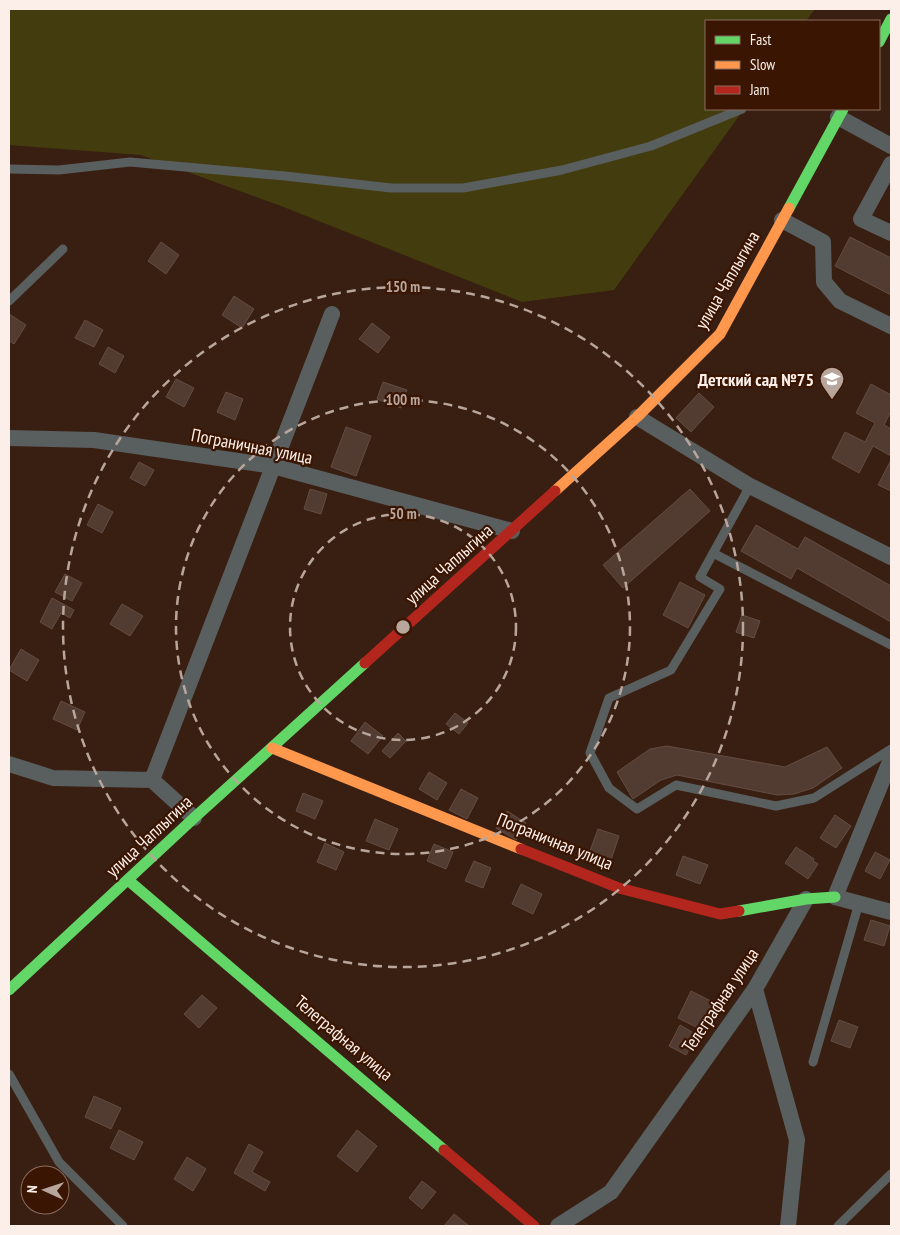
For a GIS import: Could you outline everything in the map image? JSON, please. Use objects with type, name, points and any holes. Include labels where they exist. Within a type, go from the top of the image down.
[{"type":"main road","points":[[880,40],[891,18]]},
{"type":"main road","name":"улица Чаплыгина","points":[[9,990],[194,818],[637,417],[720,334],[840,113]]},
{"type":"main road","name":"Пограничная улица","points":[[272,748],[619,888],[720,914],[806,899],[835,897]]},
{"type":"main road","name":"Телеграфная улица","points":[[128,880],[534,1226]]},
{"type":"street","points":[[840,113],[891,146]]},
{"type":"street","points":[[891,164],[861,218],[891,233]]},
{"type":"street","points":[[782,220],[823,242],[824,282],[840,301],[891,326]]},
{"type":"street","points":[[152,780],[332,314]]},
{"type":"street","points":[[637,417],[750,486],[891,557]]},
{"type":"street","name":"Пограничная улица","points":[[9,438],[94,440],[273,466],[512,531]]},
{"type":"street","points":[[835,897],[891,759]]},
{"type":"street","points":[[9,764],[53,778],[152,780],[194,818]]},
{"type":"street","name":"Пограничная улица","points":[[835,897],[891,912]]},
{"type":"street","name":"Телеграфная улица","points":[[558,1226],[611,1192],[755,989],[806,899]]},
{"type":"street","points":[[755,989],[797,1140],[788,1226]]},
{"type":"lane","points":[[9,168],[59,170],[130,162],[391,188],[462,188],[562,170],[651,146],[740,110]]},
{"type":"lane","points":[[9,301],[63,249]]},
{"type":"lane","points":[[750,486],[700,577],[720,589],[671,670],[609,698],[590,753],[609,788],[637,809],[676,786],[776,806],[814,798],[891,749]]},
{"type":"lane","points":[[713,553],[891,645]]},
{"type":"lane","points":[[813,1062],[858,903]]},
{"type":"lane","points":[[9,1074],[60,1162],[123,1226]]},
{"type":"lane","points":[[838,1226],[891,1174]]},
{"type":"shaded area","points":[[9,9],[815,9],[807,20],[705,20],[705,110],[743,110],[614,290],[522,302],[281,206],[141,155],[9,145]]},
{"type":"building","points":[[850,237],[891,258],[891,295],[835,266]]},
{"type":"building","points":[[161,242],[179,255],[166,274],[148,261]]},
{"type":"building","points":[[234,296],[254,309],[242,328],[222,315]]},
{"type":"building","points":[[9,314],[26,325],[14,344],[9,341]]},
{"type":"building","points":[[85,320],[103,330],[94,347],[75,338]]},
{"type":"building","points":[[372,323],[390,337],[378,353],[359,339]]},
{"type":"building","points":[[108,347],[124,356],[115,373],[99,364]]},
{"type":"building","points":[[176,379],[194,388],[184,407],[166,397]]},
{"type":"building","points":[[383,382],[407,390],[401,408],[377,399]]},
{"type":"building","points":[[871,384],[891,395],[891,411],[884,425],[891,429],[891,456],[873,446],[859,473],[832,458],[845,432],[865,442],[875,423],[856,413]]},
{"type":"building","points":[[226,392],[243,399],[235,420],[217,412]]},
{"type":"building","points":[[699,393],[714,407],[691,432],[676,418]]},
{"type":"building","points":[[346,427],[371,436],[356,476],[331,467]]},
{"type":"building","points":[[891,460],[891,491],[878,485]]},
{"type":"building","points":[[139,462],[154,470],[145,486],[130,478]]},
{"type":"building","points":[[310,489],[327,494],[321,514],[304,509]]},
{"type":"building","points":[[690,489],[710,511],[623,588],[603,565]]},
{"type":"building","points":[[98,504],[113,512],[102,533],[87,525]]},
{"type":"building","points":[[756,525],[798,549],[805,537],[891,586],[891,622],[797,568],[791,579],[741,551]]},
{"type":"building","points":[[65,574],[82,583],[72,601],[55,592]]},
{"type":"building","points":[[680,582],[705,595],[688,628],[663,615]]},
{"type":"building","points":[[52,598],[74,610],[70,618],[61,613],[52,629],[40,622]]},
{"type":"building","points":[[122,604],[143,616],[130,636],[110,624]]},
{"type":"building","points":[[742,615],[760,621],[754,638],[736,632]]},
{"type":"building","points":[[21,649],[39,660],[27,681],[9,670]]},
{"type":"building","points":[[61,701],[85,712],[77,730],[53,719]]},
{"type":"building","points":[[455,713],[468,723],[459,734],[446,724]]},
{"type":"building","points":[[365,722],[383,736],[368,754],[351,741]]},
{"type":"building","points":[[398,733],[406,741],[390,758],[382,751]]},
{"type":"building","points":[[667,746],[785,767],[827,747],[842,768],[813,788],[794,794],[777,795],[677,775],[661,780],[633,799],[617,772],[650,749]]},
{"type":"building","points":[[429,772],[447,783],[437,800],[419,789]]},
{"type":"building","points":[[461,789],[478,798],[467,819],[449,810]]},
{"type":"building","points":[[303,793],[323,801],[315,819],[296,811]]},
{"type":"building","points":[[507,811],[526,823],[516,840],[496,828]]},
{"type":"building","points":[[835,815],[851,826],[836,848],[820,838]]},
{"type":"building","points":[[375,819],[398,829],[389,850],[366,841]]},
{"type":"building","points":[[598,829],[619,836],[609,866],[587,859]]},
{"type":"building","points":[[325,843],[344,852],[336,870],[317,862]]},
{"type":"building","points":[[434,844],[453,852],[446,869],[427,861]]},
{"type":"building","points":[[796,847],[814,859],[813,861],[818,864],[808,879],[785,863]]},
{"type":"building","points":[[875,852],[890,860],[880,879],[865,871]]},
{"type":"building","points":[[683,856],[708,865],[700,884],[676,875]]},
{"type":"building","points":[[474,861],[491,868],[483,888],[465,881]]},
{"type":"building","points":[[521,884],[542,894],[533,914],[512,904]]},
{"type":"building","points":[[871,920],[890,926],[884,946],[864,940]]},
{"type":"building","points":[[691,991],[713,1002],[700,1029],[678,1018]]},
{"type":"building","points":[[202,995],[217,1008],[199,1028],[184,1014]]},
{"type":"building","points":[[839,1020],[858,1027],[850,1048],[831,1041]]},
{"type":"building","points":[[680,1025],[697,1035],[686,1055],[669,1046]]},
{"type":"building","points":[[94,1096],[121,1108],[111,1129],[85,1117]]},
{"type":"building","points":[[119,1130],[143,1142],[134,1160],[110,1148]]},
{"type":"building","points":[[357,1130],[377,1146],[357,1172],[337,1156]]},
{"type":"building","points":[[249,1144],[263,1152],[252,1172],[270,1182],[265,1191],[234,1173]]},
{"type":"building","points":[[187,1157],[206,1169],[193,1191],[174,1179]]},
{"type":"building","points":[[422,1181],[436,1192],[422,1209],[409,1198]]},
{"type":"building","points":[[454,1214],[468,1225],[468,1226],[444,1226]]},
{"type":"traffic: fast","points":[[880,40],[891,19]]},
{"type":"traffic: fast","points":[[789,208],[842,110]]},
{"type":"traffic: fast","points":[[9,990],[194,818],[365,663]]},
{"type":"traffic: fast","points":[[128,880],[444,1150]]},
{"type":"traffic: fast","points":[[739,911],[806,899],[835,897]]},
{"type":"traffic: slow","points":[[555,491],[637,417],[720,334],[789,208]]},
{"type":"traffic: slow","points":[[272,748],[521,849]]},
{"type":"traffic: jam","points":[[365,663],[555,491]]},
{"type":"traffic: jam","points":[[521,849],[619,888],[720,914],[739,911]]},
{"type":"traffic: jam","points":[[444,1150],[534,1226]]},
{"type":"place","name":"Детский сад №75","points":[[832,400]]}]
